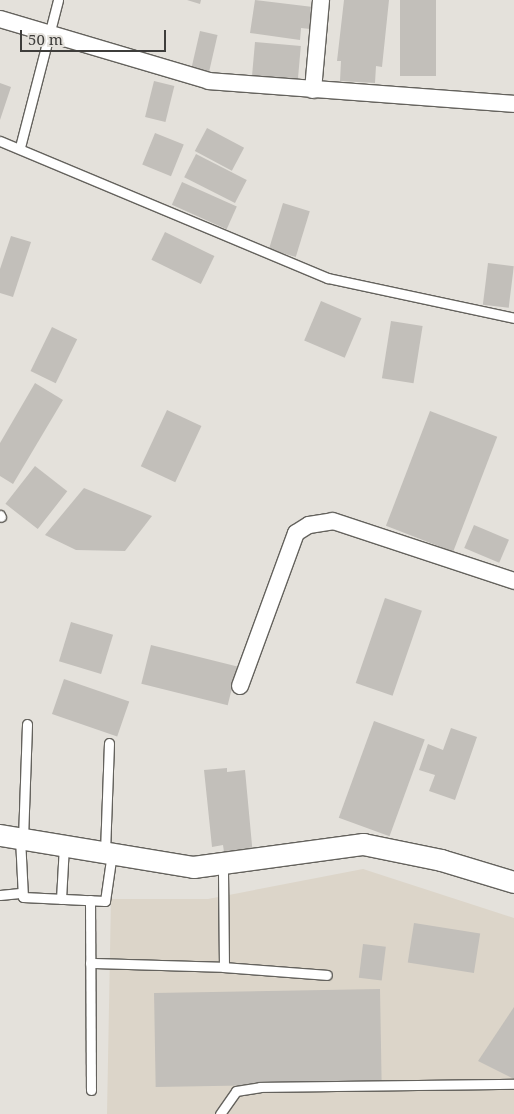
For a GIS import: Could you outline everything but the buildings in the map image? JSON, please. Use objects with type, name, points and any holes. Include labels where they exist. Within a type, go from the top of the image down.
[{"type":"street","points":[[312,90],[321,0]]},
{"type":"street","points":[[0,19],[50,36],[210,81],[514,104]]},
{"type":"street","points":[[240,686],[296,533],[309,525],[333,521],[514,581]]},
{"type":"street","points":[[14,837],[193,867],[223,865],[314,848],[363,844],[441,860],[514,882]]},
{"type":"lane","points":[[20,147],[58,0]]},
{"type":"lane","points":[[0,141],[20,147],[328,278],[514,318]]},
{"type":"lane","points":[[27,724],[14,837],[20,893],[23,897],[90,900],[107,898],[109,743]]},
{"type":"lane","points":[[62,899],[64,845]]},
{"type":"lane","points":[[223,865],[224,967]]},
{"type":"lane","points":[[0,895],[20,893]]},
{"type":"lane","points":[[90,900],[91,1090]]},
{"type":"lane","points":[[90,963],[224,967],[327,975]]},
{"type":"lane","points":[[220,1114],[236,1091],[260,1086],[514,1084]]},
{"type":"shaded area","points":[[363,869],[514,918],[514,1114],[107,1114],[111,899],[208,899]]}]
